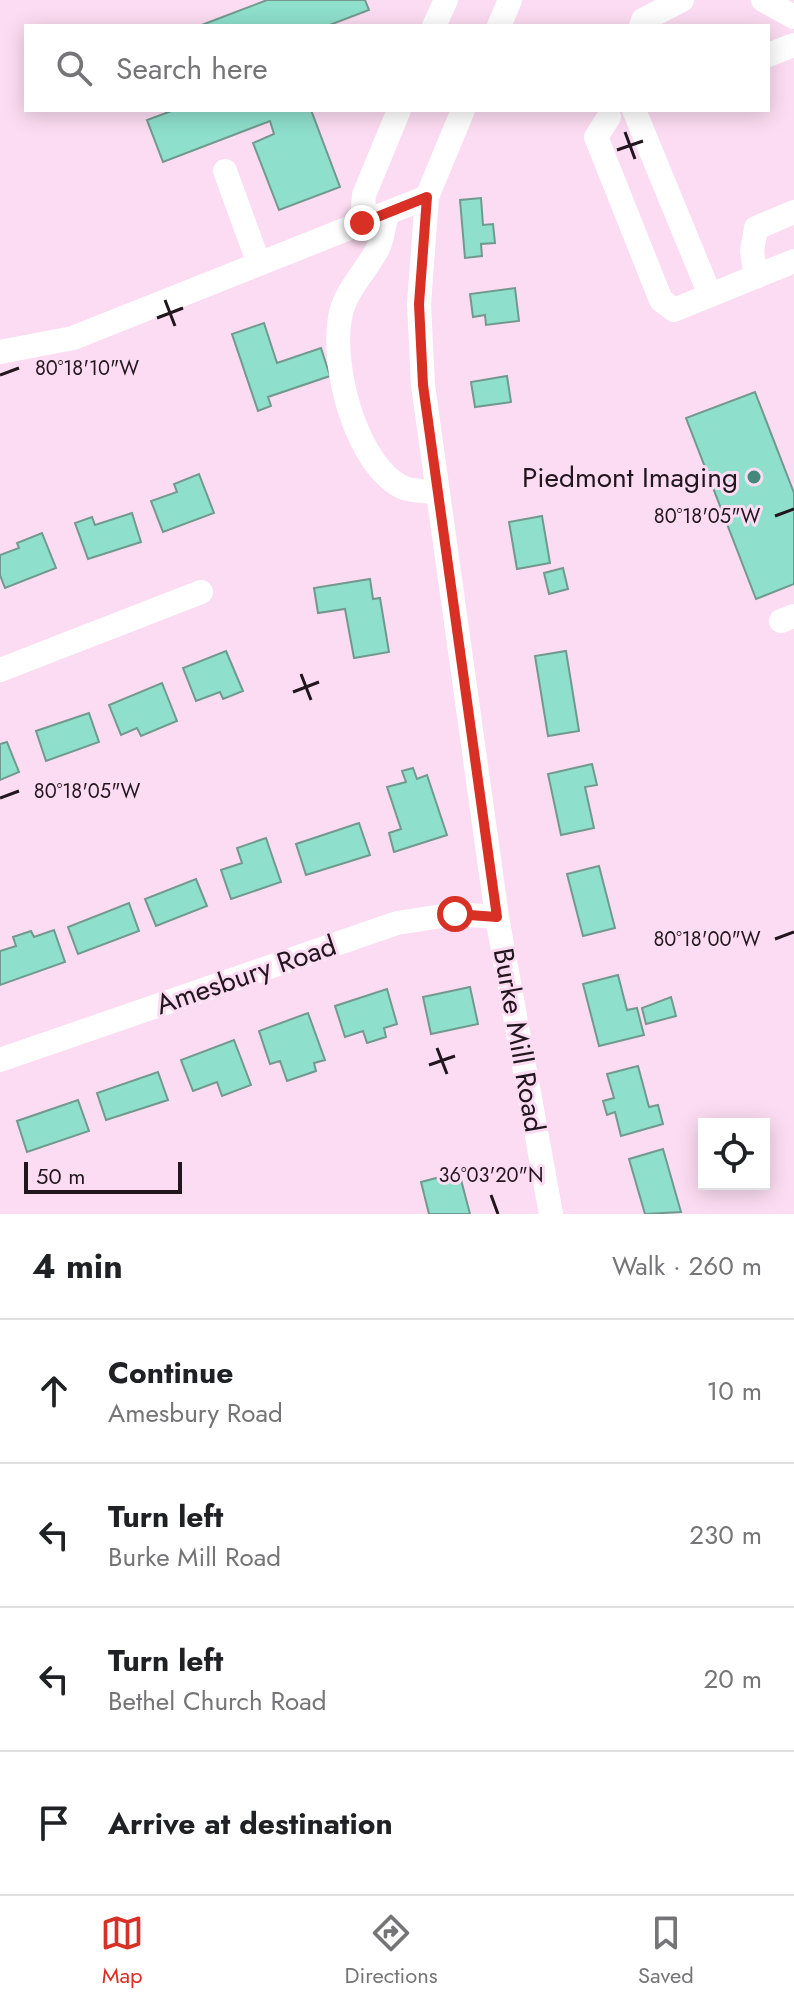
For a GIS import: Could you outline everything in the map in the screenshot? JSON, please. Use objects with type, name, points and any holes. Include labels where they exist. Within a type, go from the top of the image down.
[{"type":"street","points":[[435,24],[446,0]]},
{"type":"street","points":[[500,24],[510,0]]},
{"type":"street","points":[[643,24],[654,13],[682,0]]},
{"type":"street","points":[[763,0],[794,17]]},
{"type":"street","points":[[770,54],[794,45]]},
{"type":"street","points":[[362,223],[364,195],[398,112]]},
{"type":"street","name":"Burke Mill Road","points":[[462,112],[427,197],[419,304],[423,385],[497,917],[551,1214]]},
{"type":"street","points":[[614,112],[596,137],[661,300],[674,310],[794,261]]},
{"type":"street","points":[[635,112],[710,295]]},
{"type":"street","points":[[225,171],[259,264]]},
{"type":"street","points":[[0,352],[73,338],[427,197]]},
{"type":"street","points":[[756,277],[752,251],[756,228],[794,212]]},
{"type":"street","points":[[387,213],[379,247],[346,298],[339,318],[344,384],[368,458],[383,475],[405,489],[438,492]]},
{"type":"street","points":[[0,670],[201,592]]},
{"type":"street","name":"Amesbury Road","points":[[0,1060],[397,923],[455,914],[497,917]]},
{"type":"building","points":[[267,0],[365,0],[369,10],[332,24],[204,24]]},
{"type":"building","points":[[169,112],[312,112],[340,187],[279,210],[253,143],[274,134],[270,121],[163,162],[147,120]]},
{"type":"building","points":[[481,198],[483,225],[493,224],[495,243],[481,244],[482,256],[465,258],[460,200]]},
{"type":"building","points":[[515,288],[519,321],[486,325],[485,315],[473,317],[470,294]]},
{"type":"building","points":[[264,323],[277,363],[321,348],[330,376],[268,397],[271,406],[258,411],[232,334]]},
{"type":"building","points":[[507,376],[511,402],[475,407],[471,382]]},
{"type":"building","points":[[755,392],[794,493],[794,584],[756,599],[686,418]]},
{"type":"building","points":[[199,474],[214,513],[163,532],[151,501],[177,492],[174,484]]},
{"type":"building","points":[[132,513],[141,542],[88,559],[75,523],[92,517],[95,525]]},
{"type":"building","points":[[542,516],[550,563],[517,569],[509,522]]},
{"type":"building","points":[[42,533],[56,568],[5,588],[0,575],[0,555],[19,548],[17,543]]},
{"type":"building","points":[[563,568],[568,589],[549,594],[544,573]]},
{"type":"building","points":[[370,579],[373,599],[380,598],[389,652],[354,658],[345,609],[318,613],[314,588]]},
{"type":"building","points":[[226,651],[243,691],[223,699],[220,692],[196,701],[183,668]]},
{"type":"building","points":[[566,651],[579,731],[548,736],[535,656]]},
{"type":"building","points":[[162,683],[177,721],[141,736],[137,728],[121,735],[109,705]]},
{"type":"building","points":[[89,713],[99,742],[46,761],[36,731]]},
{"type":"building","points":[[7,742],[19,772],[0,780],[0,744]]},
{"type":"building","points":[[592,764],[597,785],[585,787],[594,828],[561,835],[548,774]]},
{"type":"building","points":[[413,768],[417,779],[427,775],[447,835],[394,852],[389,833],[401,829],[387,787],[406,782],[402,771]]},
{"type":"building","points":[[359,823],[370,855],[306,875],[296,844]]},
{"type":"building","points":[[266,838],[281,882],[231,899],[221,870],[242,863],[237,848]]},
{"type":"building","points":[[599,866],[615,928],[583,936],[567,874]]},
{"type":"building","points":[[196,879],[207,906],[156,926],[145,899]]},
{"type":"building","points":[[129,903],[139,931],[78,954],[68,927]]},
{"type":"building","points":[[54,930],[65,962],[0,985],[0,951],[16,946],[13,937],[31,931],[34,937]]},
{"type":"building","points":[[618,975],[627,1010],[637,1008],[644,1035],[599,1046],[583,984]]},
{"type":"building","points":[[470,987],[478,1024],[431,1034],[423,997]]},
{"type":"building","points":[[387,989],[397,1024],[384,1028],[386,1037],[367,1043],[363,1031],[345,1037],[335,1006]]},
{"type":"building","points":[[671,997],[676,1016],[646,1024],[642,1008]]},
{"type":"building","points":[[308,1013],[325,1060],[314,1063],[316,1071],[287,1081],[280,1061],[270,1064],[259,1031]]},
{"type":"building","points":[[234,1040],[251,1085],[222,1096],[217,1082],[193,1091],[181,1060]]},
{"type":"building","points":[[638,1066],[649,1107],[658,1105],[663,1124],[621,1136],[615,1112],[607,1115],[603,1101],[614,1098],[607,1074]]},
{"type":"building","points":[[158,1072],[168,1100],[106,1120],[97,1093]]},
{"type":"building","points":[[78,1100],[89,1131],[27,1152],[17,1121]]},
{"type":"building","points":[[663,1149],[681,1212],[645,1214],[629,1159]]},
{"type":"building","points":[[459,1172],[470,1214],[429,1214],[421,1182]]},
{"type":"place","name":"Piedmont Imaging","points":[[754,477]]},
{"type":"route","points":[[362,223],[427,197],[419,304],[423,385],[497,917],[455,914]]}]
